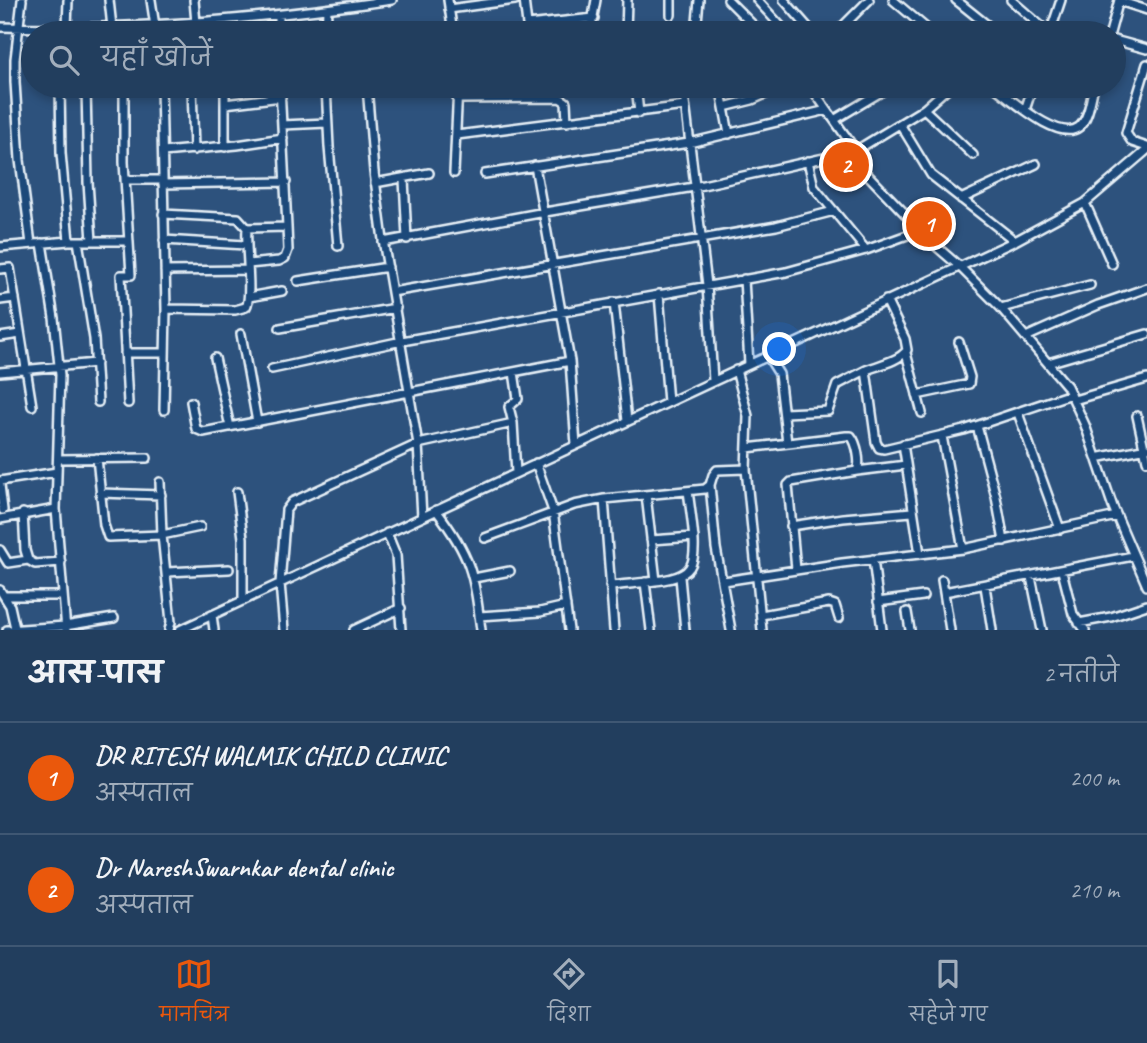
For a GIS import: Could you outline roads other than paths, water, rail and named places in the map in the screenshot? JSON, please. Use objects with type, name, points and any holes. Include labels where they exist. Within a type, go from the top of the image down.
[{"type":"street","points":[[22,0],[15,82],[20,160],[31,244]]},
{"type":"street","points":[[64,21],[68,0]]},
{"type":"street","points":[[109,0],[111,21]]},
{"type":"street","points":[[151,0],[154,21]]},
{"type":"street","points":[[194,0],[196,21]]},
{"type":"street","points":[[220,21],[279,16],[392,0]]},
{"type":"street","points":[[448,0],[451,21]]},
{"type":"street","points":[[449,9],[515,0]]},
{"type":"street","points":[[524,0],[526,21]]},
{"type":"street","points":[[593,21],[596,0]]},
{"type":"street","points":[[626,21],[627,0]]},
{"type":"street","points":[[671,0],[671,15]]},
{"type":"street","points":[[697,21],[698,0]]},
{"type":"street","points":[[728,0],[749,21]]},
{"type":"street","points":[[757,0],[776,21]]},
{"type":"street","points":[[848,21],[869,0]]},
{"type":"street","points":[[893,0],[918,21]]},
{"type":"street","points":[[956,0],[982,21]]},
{"type":"street","points":[[1011,0],[1036,21]]},
{"type":"street","points":[[1022,9],[1025,0]]},
{"type":"street","points":[[1054,21],[1061,0]]},
{"type":"street","points":[[787,1],[803,21]]},
{"type":"street","points":[[1113,21],[1119,1],[1147,10]]},
{"type":"street","points":[[327,10],[327,21]]},
{"type":"street","points":[[279,16],[279,21]]},
{"type":"street","points":[[576,21],[594,18]]},
{"type":"street","points":[[0,27],[20,28]]},
{"type":"street","points":[[1126,43],[1147,49]]},
{"type":"street","points":[[1145,147],[1132,142],[1126,133],[1147,64]]},
{"type":"street","points":[[60,98],[61,153],[69,241]]},
{"type":"street","points":[[86,98],[92,241]]},
{"type":"street","points":[[124,98],[125,180],[131,275],[121,275],[128,402]]},
{"type":"street","points":[[161,98],[166,309],[164,410]]},
{"type":"street","points":[[192,98],[194,150]]},
{"type":"street","points":[[225,98],[225,147]]},
{"type":"street","points":[[225,104],[273,98]]},
{"type":"street","points":[[165,271],[248,267],[285,258],[288,250],[281,98]]},
{"type":"street","points":[[326,98],[338,246]]},
{"type":"street","points":[[368,98],[383,239],[418,444],[422,517]]},
{"type":"street","points":[[454,173],[458,99],[561,98],[566,102],[568,121]]},
{"type":"street","points":[[637,98],[639,113]]},
{"type":"street","points":[[684,98],[707,285],[713,381]]},
{"type":"street","points":[[722,98],[729,134]]},
{"type":"street","points":[[724,107],[757,98]]},
{"type":"street","points":[[818,98],[855,151],[865,172],[920,230],[1001,308],[1073,397],[1117,516],[1147,586]]},
{"type":"street","points":[[835,120],[871,98]]},
{"type":"street","points":[[383,239],[694,187],[855,151],[924,109],[936,98]]},
{"type":"street","points":[[1010,98],[1059,130],[1074,129],[1085,120],[1091,98]]},
{"type":"street","points":[[1026,110],[1030,98]]},
{"type":"street","points":[[457,135],[685,106]]},
{"type":"street","points":[[924,109],[973,155]]},
{"type":"street","points":[[485,174],[688,143],[827,110]]},
{"type":"street","points":[[282,125],[327,123]]},
{"type":"street","points":[[900,124],[931,175],[1015,242]]},
{"type":"street","points":[[180,630],[959,265],[1015,242],[1085,203],[1145,147],[1147,137]]},
{"type":"street","points":[[163,152],[225,147],[283,138]]},
{"type":"street","points":[[808,161],[814,187],[866,250]]},
{"type":"street","points":[[961,199],[1036,164]]},
{"type":"street","points":[[535,166],[570,361],[576,444]]},
{"type":"street","points":[[375,183],[429,173]]},
{"type":"street","points":[[404,179],[407,237]]},
{"type":"street","points":[[125,180],[286,182]]},
{"type":"street","points":[[1085,203],[1112,264]]},
{"type":"street","points":[[392,292],[776,226],[834,211]]},
{"type":"street","points":[[163,215],[238,218],[247,228],[250,297],[246,307],[235,310],[166,309]]},
{"type":"street","points":[[247,228],[287,227]]},
{"type":"street","points":[[272,369],[402,341],[786,272],[866,250],[920,230]]},
{"type":"street","points":[[163,240],[246,245]]},
{"type":"street","points":[[0,247],[69,241],[129,241]]},
{"type":"street","points":[[78,241],[94,340],[98,402]]},
{"type":"street","points":[[42,243],[59,365],[56,509],[66,628]]},
{"type":"street","points":[[299,281],[388,267]]},
{"type":"street","points":[[0,269],[10,268],[32,407]]},
{"type":"street","points":[[744,279],[749,364]]},
{"type":"street","points":[[1001,308],[1090,285]]},
{"type":"street","points":[[1026,337],[1147,288]]},
{"type":"street","points":[[250,297],[282,291]]},
{"type":"street","points":[[659,294],[668,402]]},
{"type":"street","points":[[0,300],[15,298]]},
{"type":"street","points":[[886,300],[905,339],[906,353],[922,413]]},
{"type":"street","points":[[614,302],[627,421]]},
{"type":"street","points":[[280,328],[396,308]]},
{"type":"street","points":[[0,337],[20,334]]},
{"type":"street","points":[[241,334],[257,422]]},
{"type":"street","points":[[1048,363],[1147,334]]},
{"type":"street","points":[[917,395],[969,384],[970,377],[959,342]]},
{"type":"street","points":[[125,353],[165,353]]},
{"type":"street","points":[[784,413],[828,411],[837,385],[906,353]]},
{"type":"street","points":[[767,355],[779,374],[787,443]]},
{"type":"street","points":[[215,358],[230,427]]},
{"type":"street","points":[[191,402],[197,431],[203,432],[570,361]]},
{"type":"street","points":[[0,372],[96,363]]},
{"type":"street","points":[[736,370],[748,416],[746,469],[762,630]]},
{"type":"street","points":[[866,370],[877,446],[884,449],[942,436],[1073,397],[1147,379]]},
{"type":"street","points":[[514,372],[518,397],[509,408],[513,423],[516,473]]},
{"type":"street","points":[[1018,413],[1060,529]]},
{"type":"street","points":[[1137,416],[1144,431],[1147,461]]},
{"type":"street","points":[[284,630],[280,583],[286,510],[292,502],[418,444],[513,423]]},
{"type":"street","points":[[976,426],[993,484],[1004,541]]},
{"type":"street","points":[[747,448],[851,436],[855,439],[859,465],[856,471]]},
{"type":"street","points":[[942,436],[963,549]]},
{"type":"street","points":[[902,444],[920,554]]},
{"type":"street","points":[[1096,458],[1145,448]]},
{"type":"street","points":[[97,458],[104,525],[108,537],[162,535],[200,527]]},
{"type":"street","points":[[58,459],[147,458]]},
{"type":"street","points":[[536,463],[553,511],[569,630]]},
{"type":"street","points":[[796,569],[788,486],[791,482],[906,465]]},
{"type":"street","points":[[731,630],[724,580],[716,548],[710,485],[717,470],[746,469]]},
{"type":"street","points":[[21,514],[1,510],[0,483],[57,472]]},
{"type":"street","points":[[160,482],[162,535],[171,622],[169,630]]},
{"type":"street","points":[[485,538],[553,511],[604,499],[705,489],[710,485]]},
{"type":"street","points":[[610,586],[680,577],[694,565],[694,537],[688,491]]},
{"type":"street","points":[[237,492],[243,538],[243,601]]},
{"type":"street","points":[[100,493],[161,495]]},
{"type":"street","points":[[646,495],[656,581]]},
{"type":"street","points":[[604,499],[614,630]]},
{"type":"street","points":[[0,519],[56,509]]},
{"type":"street","points":[[436,510],[458,538],[474,578],[481,630]]},
{"type":"street","points":[[791,526],[912,512]]},
{"type":"street","points":[[21,514],[28,561]]},
{"type":"street","points":[[724,580],[963,549],[1117,516]]},
{"type":"street","points":[[387,533],[396,555],[401,630]]},
{"type":"street","points":[[651,540],[694,537]]},
{"type":"street","points":[[0,550],[8,563],[61,562]]},
{"type":"street","points":[[944,593],[1133,556]]},
{"type":"street","points":[[873,559],[882,630]]},
{"type":"street","points":[[167,572],[229,569]]},
{"type":"street","points":[[474,578],[510,571]]},
{"type":"street","points":[[1062,571],[1073,614],[1085,630]]},
{"type":"street","points":[[680,577],[685,630]]},
{"type":"street","points":[[1031,577],[1042,630]]},
{"type":"street","points":[[942,580],[950,630]]},
{"type":"street","points":[[645,582],[651,630]]},
{"type":"street","points":[[985,586],[992,630]]},
{"type":"street","points":[[63,596],[2,593],[11,629],[66,628],[114,618]]},
{"type":"street","points":[[878,602],[923,596]]},
{"type":"street","points":[[761,615],[832,603],[839,618]]},
{"type":"street","points":[[1079,623],[1111,617],[1147,605]]},
{"type":"street","points":[[479,616],[540,612],[566,606]]},
{"type":"street","points":[[357,629],[401,608]]},
{"type":"street","points":[[907,612],[910,630]]},
{"type":"street","points":[[212,615],[214,630]]},
{"type":"place","name":"Dr NareshSwarnkar dental clinic","points":[[846,165]]},
{"type":"place","name":"DR RITESH WALMIK CHILD CLINIC","points":[[929,224]]}]
